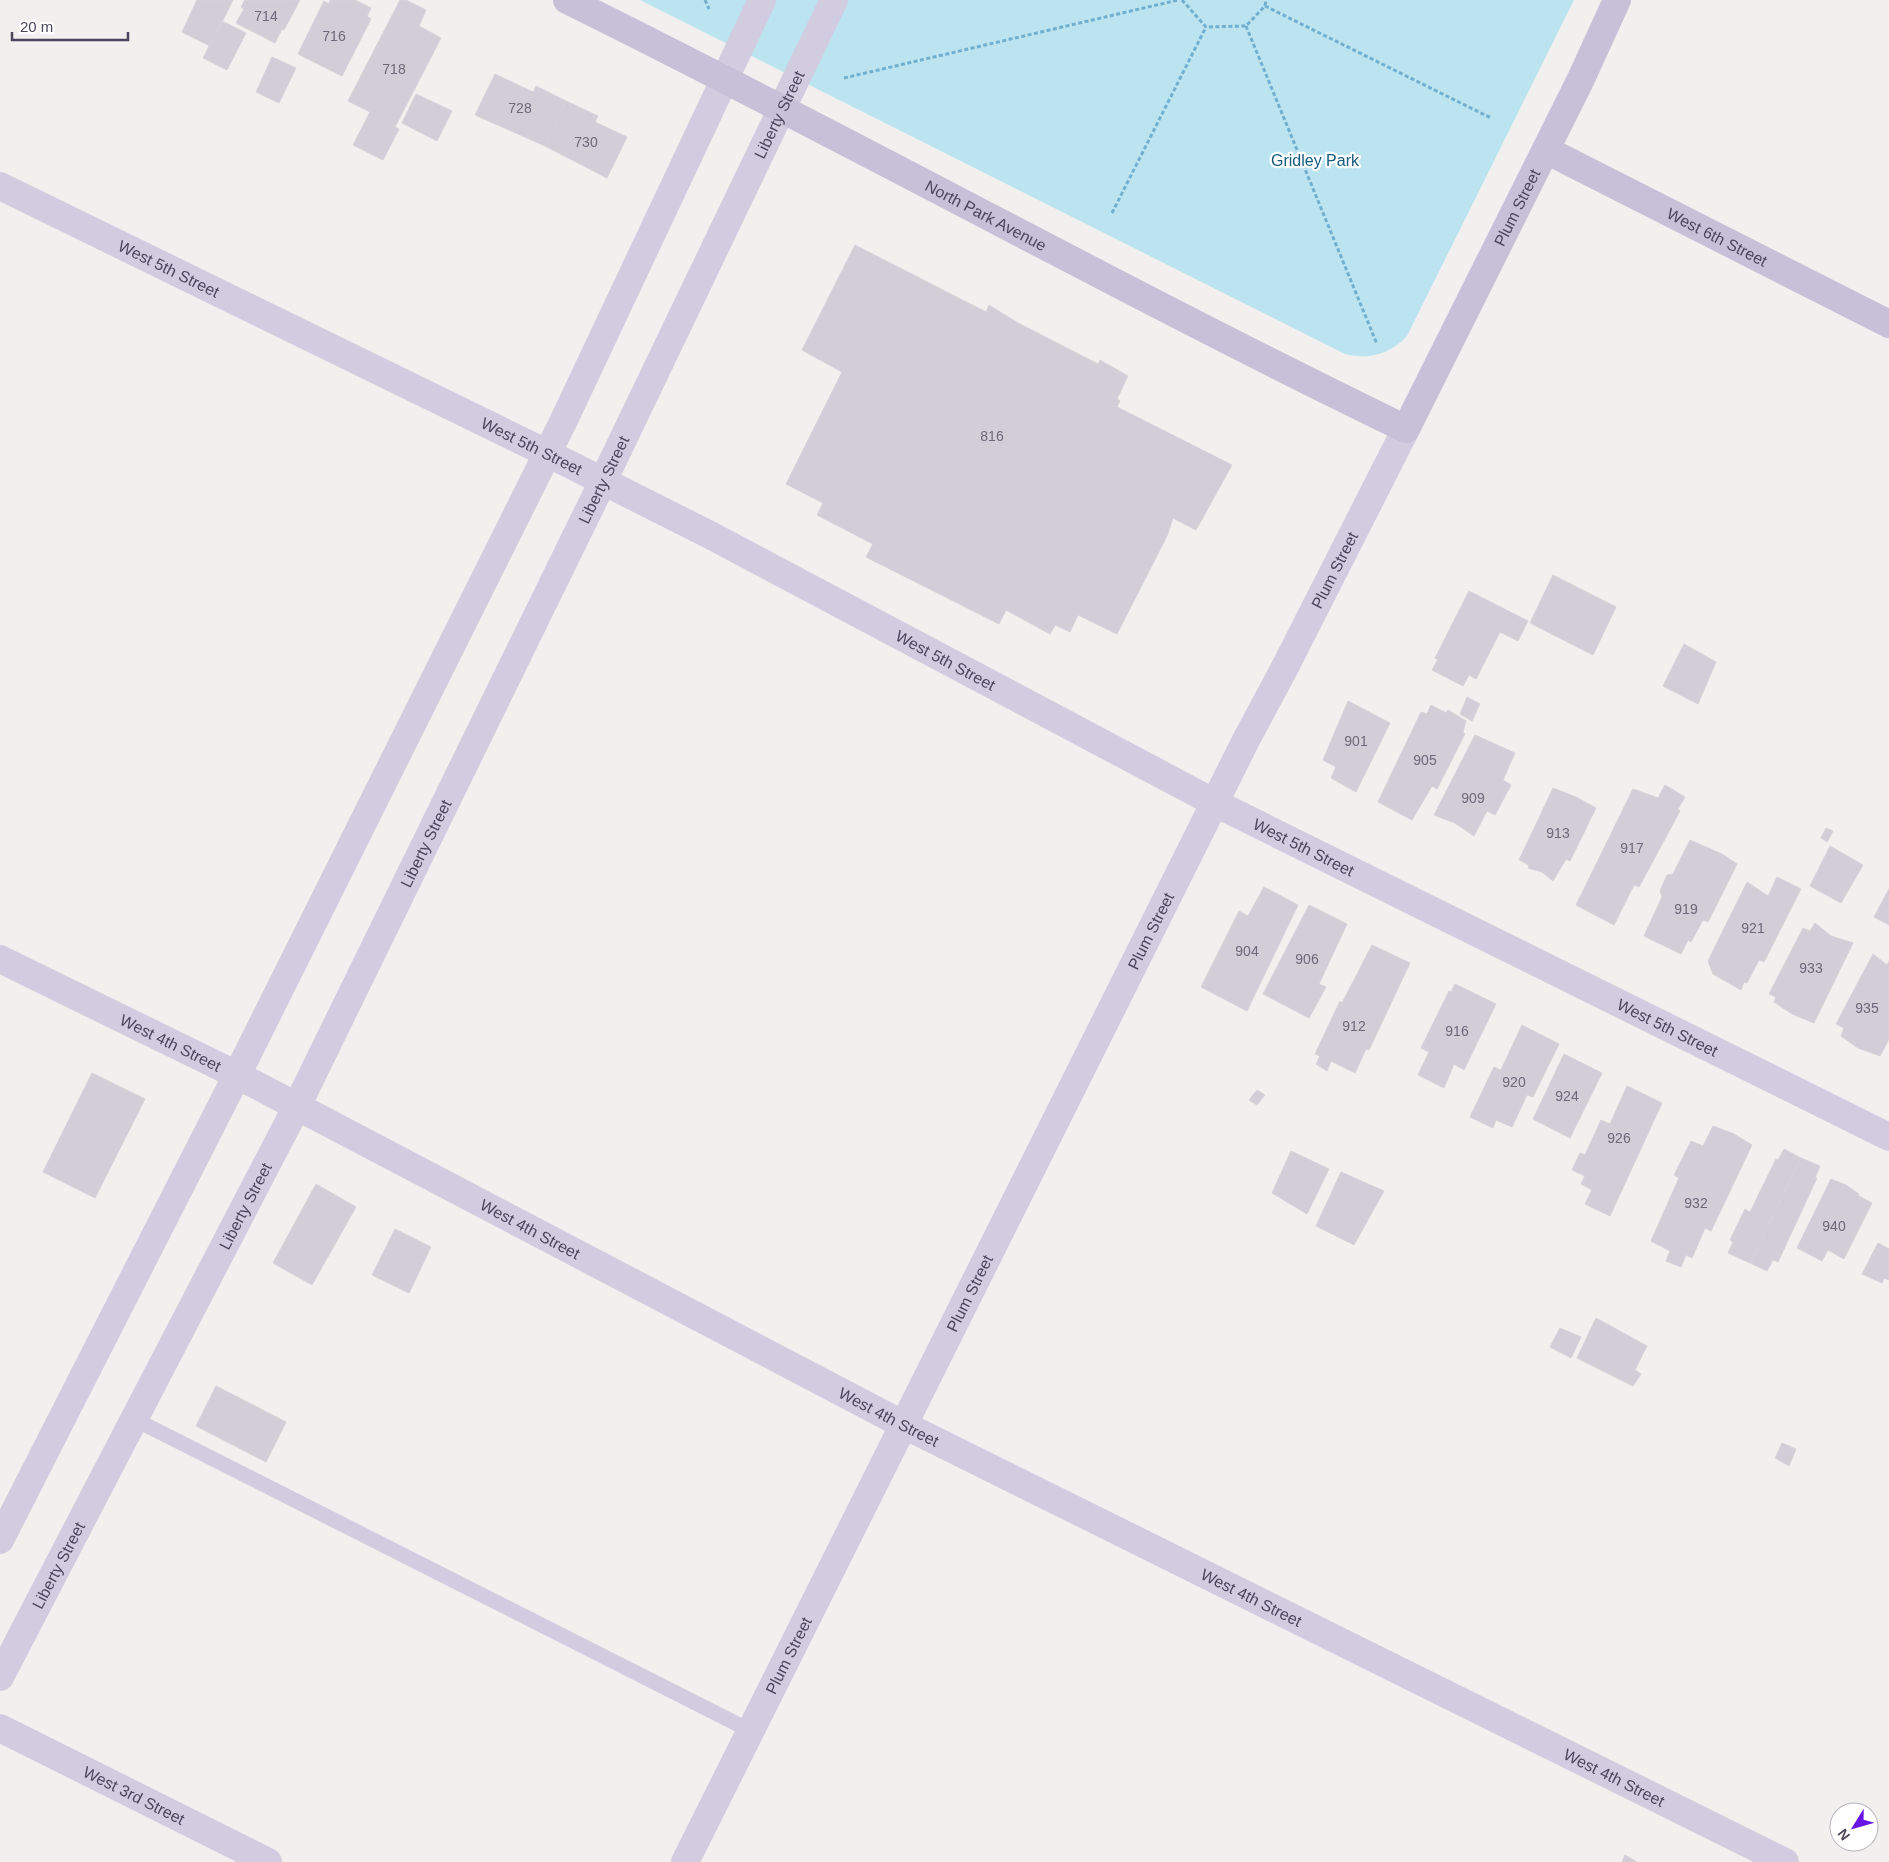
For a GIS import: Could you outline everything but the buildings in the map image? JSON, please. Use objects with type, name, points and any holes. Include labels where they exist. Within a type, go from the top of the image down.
[{"type":"main road","name":"North Park Avenue","points":[[567,0],[782,109],[1098,274],[1406,429]]},
{"type":"main road","name":"Plum Street","points":[[1406,429],[1546,150],[1618,0]]},
{"type":"main road","name":"West 6th Street","points":[[1546,150],[1889,324]]},
{"type":"street","points":[[0,1540],[237,1075],[546,454],[762,0]]},
{"type":"street","name":"Liberty Street","points":[[0,1677],[296,1108],[603,482],[782,109],[804,58],[834,0]]},
{"type":"street","name":"West 5th Street","points":[[0,186],[710,535],[1215,803],[1889,1137]]},
{"type":"street","name":"Plum Street","points":[[685,1862],[1246,740],[1406,429]]},
{"type":"street","name":"West 4th Street","points":[[0,959],[237,1075],[296,1108],[904,1425],[1785,1862]]},
{"type":"street","name":"West 3rd Street","points":[[0,1728],[233,1854],[268,1862]]},
{"type":"lane","points":[[134,1418],[751,1731]]},
{"type":"path","points":[[705,0],[709,9]]},
{"type":"path","points":[[844,78],[1180,0],[1206,27],[1246,26],[1265,6],[1266,0]]},
{"type":"path","points":[[1265,6],[1491,118]]},
{"type":"path","points":[[1246,26],[1377,344]]},
{"type":"path","points":[[1112,213],[1206,27]]},
{"type":"green space","name":"Gridley Park","points":[[640,0],[1574,0],[1407,336],[1394,347],[1379,354],[1354,356],[1345,354]]}]
